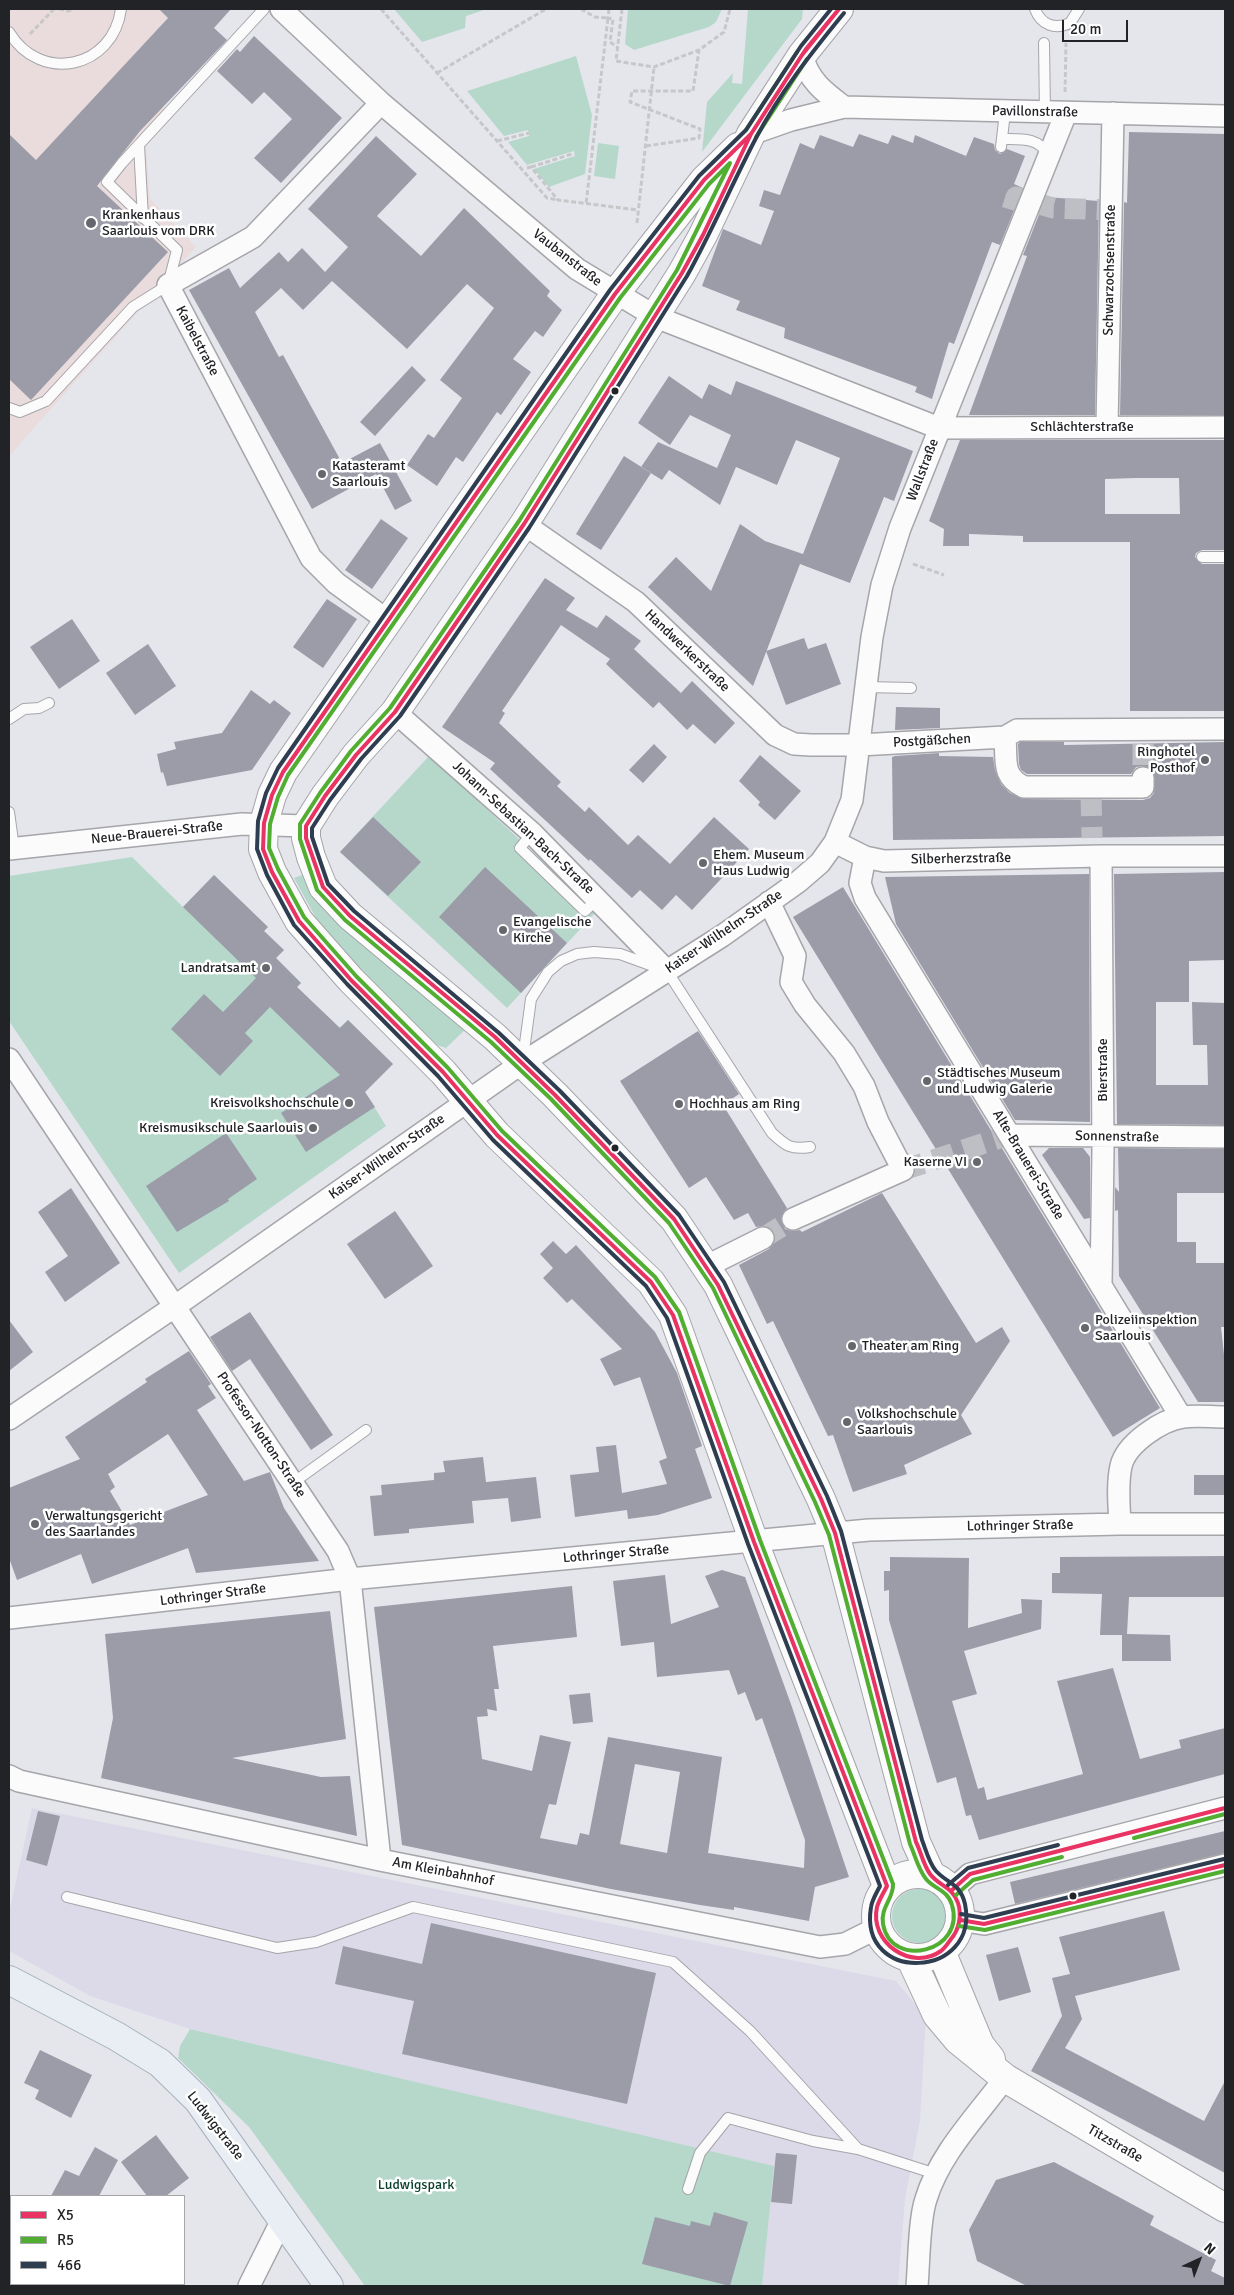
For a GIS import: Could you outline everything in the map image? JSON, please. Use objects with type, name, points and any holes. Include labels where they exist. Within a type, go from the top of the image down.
[{"type":"main road","name":"Ludwigstraße","points":[[9,1980],[116,2036],[160,2063],[198,2100],[283,2218],[329,2286]]},
{"type":"street","name":"Vaubanstraße","points":[[280,9],[381,103],[577,270],[656,317],[939,428]]},
{"type":"street","points":[[839,9],[802,55],[751,134],[703,235],[656,317],[612,382],[524,524],[395,712],[356,755],[306,826],[310,857],[323,887],[350,916],[495,1037],[565,1105],[674,1219],[718,1285],[822,1499],[835,1532],[916,1842],[941,1883],[957,1900],[960,1920],[951,1942],[941,1952],[920,1958],[910,1958],[895,1952],[884,1942],[877,1928],[875,1913],[879,1898],[887,1886],[907,1875],[941,1883],[1225,1808]]},
{"type":"street","points":[[802,55],[805,68],[820,90],[844,107]]},
{"type":"street","points":[[168,286],[253,237],[381,103]]},
{"type":"street","name":"Pavillonstraße","points":[[751,134],[791,120],[844,107],[1225,116]]},
{"type":"street","name":"Wallstraße","points":[[835,842],[852,800],[872,638],[882,585],[900,528],[1066,113]]},
{"type":"street","name":"Schwarzochsenstraße","points":[[1107,427],[1113,113]]},
{"type":"street","points":[[751,134],[704,180],[615,294],[284,772],[272,795],[264,823],[264,849],[272,872],[299,921],[351,980],[468,1100],[497,1135],[546,1184],[651,1282],[673,1315],[754,1542],[887,1886]]},
{"type":"street","name":"Kaibelstraße","points":[[168,286],[311,558],[336,583],[388,621]]},
{"type":"street","name":"Schlächterstraße","points":[[939,428],[1225,427]]},
{"type":"street","name":"Handwerkerstraße","points":[[524,524],[636,602],[775,735],[794,744],[859,746]]},
{"type":"street","name":"Johann-Sebastian-Bach-Straße","points":[[395,712],[532,833],[598,898],[667,971]]},
{"type":"street","name":"Postgäßchen","points":[[859,746],[1006,738],[1017,730],[1143,737],[1225,729]]},
{"type":"street","points":[[1006,738],[1007,771],[1012,781],[1024,786],[1091,791],[1143,788],[1143,778]]},
{"type":"street","name":"Neue-Brauerei-Straße","points":[[11,849],[264,823],[306,826]]},
{"type":"street","name":"Silberherzstraße","points":[[835,842],[865,857],[884,860],[1095,850],[1225,856]]},
{"type":"street","name":"Kaiser-Wilhelm-Straße","points":[[9,1419],[174,1307],[522,1063],[667,971],[769,902],[820,863],[835,842]]},
{"type":"street","name":"Bierstraße","points":[[1095,850],[1103,1136],[1101,1284]]},
{"type":"street","name":"Alte-Brauerei-Straße","points":[[865,857],[860,883],[865,898],[1181,1417]]},
{"type":"street","points":[[769,902],[795,956],[791,982],[805,1006],[844,1052],[864,1086],[878,1122],[903,1170],[794,1219]]},
{"type":"street","name":"Professor-Notton-Straße","points":[[9,1059],[174,1307],[294,1482],[338,1551],[350,1579],[380,1860]]},
{"type":"street","name":"Sonnenstraße","points":[[1010,1135],[1225,1137]]},
{"type":"street","points":[[706,1266],[763,1238]]},
{"type":"street","points":[[1120,1524],[1119,1498],[1122,1464],[1139,1438],[1159,1426],[1181,1417],[1225,1417]]},
{"type":"street","name":"Lothringer Straße","points":[[9,1618],[350,1579],[754,1542],[835,1532],[909,1528],[1225,1524]]},
{"type":"street","name":"Am Kleinbahnhof","points":[[9,1776],[35,1785],[380,1860],[820,1947],[845,1944],[877,1928]]},
{"type":"street","points":[[960,1920],[984,1924],[1225,1865]]},
{"type":"street","name":"Titzstraße","points":[[941,1952],[980,2045],[1005,2078]]},
{"type":"street","name":"Titzstraße","points":[[910,1958],[937,2015],[958,2040],[1005,2078],[1020,2089],[1225,2208]]},
{"type":"street","points":[[917,2286],[925,2201],[936,2174],[960,2136],[1005,2078]]},
{"type":"street","points":[[248,2286],[283,2218]]},
{"type":"lane","points":[[9,32],[19,46],[36,58],[46,62],[68,64],[78,62],[93,55],[105,45],[117,27],[121,9]]},
{"type":"lane","points":[[9,408],[20,412],[46,401],[133,306],[168,286],[177,250],[107,182],[122,163],[264,9]]},
{"type":"lane","points":[[1035,9],[1037,15],[1046,24],[1052,26],[1064,26],[1074,19],[1079,9]]},
{"type":"lane","points":[[1044,43],[1045,113]]},
{"type":"lane","points":[[1005,112],[1002,143],[1035,141],[1049,156]]},
{"type":"lane","points":[[139,145],[143,218]]},
{"type":"lane","points":[[1202,557],[1225,557]]},
{"type":"lane","points":[[866,687],[911,688]]},
{"type":"lane","points":[[9,719],[24,709],[39,708],[49,703]]},
{"type":"lane","points":[[9,812],[11,849]]},
{"type":"lane","points":[[522,1063],[531,998],[548,972],[561,961],[577,954],[609,952],[667,971],[772,1133],[787,1147],[795,1149],[810,1147]]},
{"type":"lane","points":[[294,1482],[366,1430]]},
{"type":"lane","points":[[67,1897],[277,1948],[316,1942],[413,1907],[672,1962],[750,2031],[858,2149]]},
{"type":"lane","points":[[688,2189],[700,2153],[728,2118],[813,2141],[858,2149],[936,2174]]},
{"type":"path","points":[[19,46],[54,9]]},
{"type":"path","points":[[58,9],[68,11],[73,9]]},
{"type":"path","points":[[381,9],[547,198],[638,210]]},
{"type":"path","points":[[437,73],[546,9]]},
{"type":"path","points":[[581,9],[595,17],[613,19],[610,42],[617,46]]},
{"type":"path","points":[[586,204],[609,9]]},
{"type":"path","points":[[622,9],[616,61],[654,67],[699,50],[724,32],[730,9]]},
{"type":"path","points":[[1066,43],[1066,113]]},
{"type":"path","points":[[646,146],[699,138],[700,129],[630,102],[632,91],[693,91],[699,50]]},
{"type":"path","points":[[637,230],[654,67]]},
{"type":"path","points":[[497,141],[529,132]]},
{"type":"path","points":[[558,200],[529,167],[572,154]]},
{"type":"path","points":[[913,564],[944,575]]},
{"type":"shaded area","name":"Krankenhaus Saarlouis vom DRK","points":[[9,9],[159,9],[168,18],[121,69],[173,117],[146,146],[150,199],[196,247],[9,456]]},
{"type":"shaded area","points":[[32,1808],[896,1981],[926,2017],[920,2121],[905,2199],[898,2286],[762,2286],[773,2166],[190,2029],[90,1996],[9,1951],[9,1913]]},
{"type":"green space","points":[[394,9],[487,9],[466,16],[465,28],[422,42]]},
{"type":"green space","points":[[628,9],[722,9],[716,22],[709,27],[634,50],[625,44]]},
{"type":"green space","points":[[748,9],[803,9],[802,19],[702,152],[707,102],[733,73],[732,83],[742,84]]},
{"type":"green space","points":[[576,56],[592,115],[585,174],[549,187],[534,169],[575,156],[574,151],[527,165],[508,142],[529,136],[528,130],[504,136],[467,91]]},
{"type":"green space","points":[[598,143],[619,146],[615,179],[594,176]]},
{"type":"green space","points":[[429,756],[597,911],[507,1008],[340,852]]},
{"type":"green space","points":[[132,857],[183,907],[214,875],[268,927],[264,931],[284,950],[276,958],[301,983],[297,987],[339,1028],[348,1020],[393,1064],[365,1092],[386,1126],[179,1273],[9,1021],[9,876]]},
{"type":"green space","points":[[302,875],[324,910],[344,930],[409,975],[468,1027],[446,1048],[437,1045],[354,966],[317,920],[294,878]]},
{"type":"green space","points":[[919,1889],[929,1891],[938,1897],[944,1906],[946,1916],[944,1926],[938,1935],[929,1941],[919,1943],[909,1941],[900,1935],[894,1926],[892,1916],[894,1906],[900,1897],[909,1891]]},
{"type":"green space","name":"Ludwigspark","points":[[190,2029],[774,2166],[762,2286],[365,2286],[249,2127],[178,2058],[180,2046]]},
{"type":"building","points":[[159,9],[231,9],[214,28],[227,40],[140,131],[97,186],[168,252],[31,400],[9,379],[9,134],[36,160],[168,18]]},
{"type":"building","points":[[254,36],[342,118],[281,183],[254,158],[292,119],[264,92],[252,104],[217,71],[237,49],[240,52]]},
{"type":"building","points":[[1129,132],[1225,134],[1225,415],[1120,415],[1124,202],[1127,203]]},
{"type":"building","points":[[859,134],[888,144],[892,135],[913,143],[915,135],[966,156],[974,137],[994,144],[995,150],[1000,154],[1007,149],[1025,156],[1014,184],[1023,188],[1000,245],[992,242],[954,344],[949,342],[932,399],[915,392],[917,387],[784,338],[785,328],[736,310],[740,301],[702,286],[723,229],[761,245],[774,211],[759,206],[764,190],[780,195],[800,143],[814,149],[820,135],[853,147]]},
{"type":"building","points":[[376,136],[417,174],[377,216],[421,256],[464,208],[550,291],[547,296],[562,310],[543,337],[535,331],[513,359],[531,372],[501,415],[497,412],[463,462],[456,457],[437,486],[407,465],[428,434],[434,438],[462,398],[440,380],[494,308],[467,284],[407,349],[332,281],[303,310],[281,288],[255,312],[279,357],[283,355],[342,463],[380,443],[412,501],[395,510],[376,474],[312,509],[189,290],[229,268],[240,288],[279,252],[288,262],[302,248],[325,272],[348,247],[308,209]]},
{"type":"building","points":[[1046,197],[1099,201],[1095,415],[969,415],[1027,256],[1023,255]]},
{"type":"building","points":[[412,366],[426,380],[375,436],[360,422]]},
{"type":"building","points":[[669,376],[702,399],[709,384],[731,395],[736,381],[913,451],[894,501],[884,497],[850,583],[800,564],[753,686],[648,587],[676,557],[711,591],[740,524],[765,541],[803,554],[840,458],[796,440],[777,485],[736,467],[720,505],[669,470],[662,480],[641,467],[658,442],[717,468],[731,435],[690,415],[670,445],[638,423]]},
{"type":"building","points":[[960,440],[1225,440],[1225,550],[1202,550],[1196,553],[1195,557],[1202,564],[1225,564],[1225,711],[1130,711],[1130,542],[1023,542],[1023,536],[969,534],[969,546],[943,546],[944,529],[929,521]],"holes":[[[1179,478],[1180,514],[1105,514],[1105,479]]]},
{"type":"building","points":[[624,456],[651,473],[601,550],[576,534]]},
{"type":"building","points":[[381,519],[408,538],[372,589],[345,570]]},
{"type":"building","points":[[545,578],[575,598],[566,610],[597,628],[606,615],[641,641],[634,649],[681,693],[692,681],[735,723],[715,744],[693,724],[687,730],[659,702],[653,708],[606,664],[610,659],[561,625],[502,711],[505,713],[499,723],[561,782],[557,786],[585,812],[589,807],[628,845],[638,835],[670,864],[714,817],[749,849],[692,910],[676,895],[662,910],[640,890],[632,898],[590,859],[589,861],[490,769],[495,763],[442,727]]},
{"type":"building","points":[[327,599],[357,619],[323,668],[293,647]]},
{"type":"building","points":[[72,619],[100,661],[59,689],[30,647]]},
{"type":"building","points":[[804,638],[808,649],[826,643],[841,684],[786,705],[766,651]]},
{"type":"building","points":[[148,644],[176,686],[135,715],[106,673]]},
{"type":"building","points":[[251,690],[270,704],[274,700],[291,713],[252,770],[167,786],[163,772],[161,773],[157,754],[176,749],[174,742],[222,733]]},
{"type":"building","points":[[896,707],[940,708],[940,728],[895,730]]},
{"type":"building","points":[[1020,742],[1064,742],[1064,745],[1225,742],[1225,836],[893,840],[892,757],[895,756],[939,753],[939,756],[993,757],[995,770],[1001,784],[1010,793],[1024,799],[1143,800],[1150,798],[1154,793],[1154,772],[1143,766],[1136,767],[1131,774],[1027,774],[1021,770],[1019,764],[1018,744]]},
{"type":"building","points":[[654,744],[667,757],[643,783],[629,770]]},
{"type":"building","points":[[760,755],[801,791],[775,820],[758,805],[760,802],[739,781]]},
{"type":"building","points":[[373,817],[421,862],[388,896],[340,852]]},
{"type":"building","name":"Evangelische Kirche","points":[[485,867],[567,943],[521,993],[439,917]]},
{"type":"building","points":[[1225,872],[1225,960],[1189,961],[1189,1002],[1156,1002],[1156,1085],[1208,1085],[1207,1045],[1193,1045],[1192,1002],[1225,1003],[1225,1125],[1117,1124],[1114,874]]},
{"type":"building","points":[[1089,874],[1090,1122],[1015,1120],[896,924],[885,877]]},
{"type":"building","points":[[214,875],[268,927],[264,931],[284,950],[276,958],[301,983],[297,987],[340,1028],[348,1020],[393,1064],[365,1092],[375,1107],[306,1152],[281,1113],[340,1075],[270,1007],[245,1033],[253,1041],[220,1076],[171,1029],[204,994],[223,1012],[256,978],[183,907]]},
{"type":"building","name":"Kaserne VI","points":[[843,887],[1160,1408],[1113,1437],[793,917]]},
{"type":"building","points":[[698,1031],[739,1094],[723,1105],[787,1208],[781,1218],[785,1229],[792,1231],[800,1230],[802,1232],[882,1193],[976,1343],[1002,1327],[1010,1341],[961,1415],[972,1434],[904,1465],[907,1474],[853,1492],[833,1435],[828,1436],[773,1321],[767,1324],[739,1265],[769,1249],[775,1239],[774,1232],[764,1226],[756,1227],[748,1213],[734,1220],[706,1177],[689,1188],[620,1081]]},
{"type":"building","points":[[226,1133],[257,1179],[228,1199],[229,1201],[177,1232],[146,1186]]},
{"type":"building","points":[[1049,1148],[1083,1148],[1090,1157],[1090,1218],[1084,1219],[1042,1155]]},
{"type":"building","points":[[1118,1148],[1225,1149],[1225,1193],[1177,1193],[1177,1242],[1196,1242],[1196,1263],[1225,1263],[1225,1327],[1221,1327],[1225,1364],[1225,1402],[1198,1402],[1119,1276],[1118,1210],[1115,1211],[1115,1187],[1119,1192]]},
{"type":"building","points":[[71,1188],[120,1263],[65,1302],[45,1272],[68,1256],[38,1212]]},
{"type":"building","points":[[395,1211],[433,1266],[385,1299],[347,1244]]},
{"type":"building","points":[[553,1241],[566,1254],[576,1245],[655,1332],[677,1373],[702,1446],[695,1449],[712,1498],[658,1515],[628,1519],[627,1510],[575,1517],[570,1475],[599,1472],[596,1447],[616,1445],[622,1493],[667,1484],[659,1461],[667,1458],[640,1377],[614,1386],[600,1359],[622,1349],[572,1299],[567,1303],[543,1278],[553,1268],[540,1254]]},
{"type":"building","points":[[250,1312],[333,1435],[311,1450],[250,1359],[232,1371],[210,1337]]},
{"type":"building","points":[[9,1320],[33,1352],[9,1371]]},
{"type":"building","points":[[189,1351],[211,1384],[208,1386],[216,1398],[197,1410],[244,1481],[270,1472],[284,1508],[319,1561],[196,1573],[188,1548],[92,1584],[81,1554],[17,1580],[9,1558],[9,1488],[80,1459],[65,1437],[147,1382],[145,1379]],"holes":[[[168,1434],[208,1495],[130,1525],[110,1491],[115,1487],[108,1474]]]},
{"type":"building","points":[[483,1457],[486,1482],[536,1477],[541,1518],[511,1522],[508,1498],[472,1501],[474,1523],[409,1529],[409,1533],[374,1536],[370,1496],[382,1495],[381,1485],[434,1480],[434,1473],[445,1472],[443,1461]]},
{"type":"building","points":[[1194,1475],[1225,1475],[1225,1495],[1194,1495]]},
{"type":"building","points":[[1225,1556],[1225,1597],[1129,1597],[1127,1634],[1170,1635],[1171,1661],[1122,1661],[1122,1635],[1100,1635],[1102,1594],[1052,1593],[1052,1573],[1060,1573],[1060,1557]]},
{"type":"building","points":[[890,1557],[969,1558],[968,1628],[1022,1613],[1021,1599],[1042,1600],[1041,1629],[964,1651],[977,1694],[952,1701],[978,1789],[984,1787],[987,1800],[1083,1774],[1057,1681],[1113,1668],[1140,1759],[1181,1748],[1179,1740],[1225,1728],[1225,1774],[979,1840],[971,1815],[966,1816],[956,1777],[937,1783],[889,1620],[889,1590],[884,1591],[884,1571],[890,1571]]},
{"type":"building","points":[[722,1570],[745,1577],[792,1707],[849,1877],[815,1887],[809,1921],[734,1907],[734,1910],[611,1889],[402,1845],[374,1607],[572,1586],[577,1637],[493,1646],[499,1689],[494,1689],[497,1711],[487,1709],[488,1716],[477,1717],[482,1759],[532,1771],[540,1735],[571,1742],[556,1805],[549,1804],[540,1838],[577,1845],[580,1833],[589,1835],[608,1737],[722,1757],[708,1853],[804,1868],[805,1840],[762,1718],[756,1721],[745,1692],[738,1695],[729,1670],[657,1677],[654,1642],[621,1646],[613,1581],[665,1575],[671,1624],[719,1607],[705,1576]],"holes":[[[635,1764],[680,1772],[667,1853],[620,1844]]]},
{"type":"building","points":[[330,1611],[346,1739],[232,1758],[321,1777],[350,1776],[357,1836],[101,1778],[113,1718],[105,1634]]},
{"type":"building","points":[[590,1693],[593,1722],[573,1724],[569,1695]]},
{"type":"building","points":[[38,1811],[60,1816],[47,1866],[26,1860]]},
{"type":"building","points":[[1225,1831],[1225,1853],[1015,1904],[1010,1882]]},
{"type":"building","points":[[1164,1911],[1180,1970],[1075,1996],[1082,2019],[1065,2048],[1204,2121],[1225,2081],[1225,2173],[1031,2071],[1062,2016],[1052,1978],[1070,1974],[1059,1937]]},
{"type":"building","points":[[431,1923],[656,1973],[627,2104],[402,2054],[414,2001],[335,1984],[343,1946],[422,1964]]},
{"type":"building","points":[[1018,1947],[1031,1992],[999,2001],[986,1955]]},
{"type":"building","points":[[40,2050],[92,2075],[71,2118],[35,2099],[39,2090],[24,2083]]},
{"type":"building","points":[[156,2135],[189,2178],[167,2195],[146,2195],[121,2162]]},
{"type":"building","points":[[95,2147],[118,2160],[100,2195],[52,2195],[65,2170],[79,2176]]},
{"type":"building","points":[[776,2153],[797,2155],[792,2204],[771,2202]]},
{"type":"building","points":[[1054,2162],[1154,2216],[1150,2225],[1216,2260],[1211,2271],[1225,2278],[1225,2286],[1027,2286],[977,2261],[969,2230],[996,2180]]},
{"type":"building","points":[[714,2212],[748,2222],[730,2286],[642,2264],[655,2217],[690,2226],[691,2221],[710,2226]]},
{"type":"tunnel","points":[[1012,210],[1016,197],[1053,208],[1111,210]]},
{"type":"tunnel","points":[[1143,744],[1143,778]]},
{"type":"tunnel","points":[[1091,795],[1092,838]]},
{"type":"tunnel","points":[[903,1170],[1009,1135]]},
{"type":"tunnel","points":[[763,1238],[793,1219]]},
{"type":"transit line","name":"466","points":[[831,9],[801,46],[746,130],[699,176],[610,290],[278,768],[266,793],[258,821],[257,849],[267,875],[294,925],[347,984],[438,1076],[493,1140],[646,1286],[667,1318],[748,1544],[880,1886],[871,1907],[872,1932],[882,1950],[899,1960],[919,1963],[938,1958],[955,1947],[965,1929],[965,1904],[963,1897],[957,1888],[936,1871],[922,1840],[841,1531],[827,1496],[724,1282],[679,1215],[560,1091],[499,1033],[354,911],[328,884],[312,837],[312,828],[330,800],[361,759],[400,716],[529,528],[687,276],[756,138],[775,105],[808,58],[844,13]]},
{"type":"transit line","name":"X5","points":[[839,9],[802,55],[806,49],[839,9]]},
{"type":"transit line","name":"R5","points":[[746,130],[797,52]]},
{"type":"transit line","name":"X5","points":[[751,134],[802,55]]},
{"type":"transit line","name":"R5","points":[[756,137],[807,59]]},
{"type":"transit line","name":"X5","points":[[751,134],[703,235],[682,273],[524,524],[395,712],[356,755],[325,796],[306,826],[306,838],[323,887],[350,916],[495,1037],[555,1095],[674,1219],[718,1285],[821,1499],[835,1533],[916,1842],[930,1874],[953,1893],[958,1903],[960,1912],[959,1922],[954,1935],[941,1951],[929,1957],[905,1956],[886,1942],[879,1932],[876,1920],[877,1907],[887,1886],[754,1542],[673,1315],[651,1282],[497,1135],[443,1072],[351,980],[299,921],[272,872],[263,849],[264,823],[272,795],[283,772],[615,294],[704,180],[751,134]]},
{"type":"transit line","name":"R5","points":[[730,163],[677,270],[519,521],[390,708],[351,751],[320,793],[300,824],[300,839],[317,890],[345,920],[491,1042],[551,1099],[669,1223],[713,1288],[829,1535],[910,1844],[923,1875],[947,1896],[952,1905],[953,1921],[948,1934],[938,1944],[926,1949],[912,1951],[899,1947],[889,1938],[883,1924],[883,1913],[893,1889],[893,1884],[760,1540],[679,1312],[655,1277],[502,1131],[448,1068],[356,976],[304,917],[269,848],[270,824],[278,797],[288,775],[620,298],[709,184],[730,163]]},
{"type":"transit line","name":"X5","points":[[952,1890],[970,1874],[1225,1808]]},
{"type":"transit line","name":"R5","points":[[1134,1838],[1225,1814]]},
{"type":"transit line","name":"466","points":[[948,1885],[968,1868],[1058,1845]]},
{"type":"transit line","name":"R5","points":[[956,1895],[973,1880],[1062,1857]]},
{"type":"transit line","name":"466","points":[[961,1914],[984,1918],[1224,1859]]},
{"type":"transit line","name":"X5","points":[[960,1920],[984,1924],[1225,1865]]},
{"type":"transit line","name":"R5","points":[[959,1926],[985,1930],[1225,1871]]},
{"type":"place","name":"Krankenhaus Saarlouis vom DRK","points":[[91,223]]},
{"type":"place","name":"Katasteramt Saarlouis","points":[[322,474]]},
{"type":"place","name":"Ringhotel Posthof","points":[[1205,760]]},
{"type":"place","name":"Ehem. Museum Haus Ludwig","points":[[703,863]]},
{"type":"place","name":"Evangelische Kirche","points":[[503,930]]},
{"type":"place","name":"Landratsamt","points":[[266,968]]},
{"type":"place","name":"Städtisches Museum und Ludwig Galerie","points":[[927,1081]]},
{"type":"place","name":"Kreisvolkshochschule","points":[[349,1103]]},
{"type":"place","name":"Hochhaus am Ring","points":[[679,1104]]},
{"type":"place","name":"Kreismusikschule Saarlouis","points":[[313,1128]]},
{"type":"place","name":"Kaserne VI","points":[[977,1162]]},
{"type":"place","name":"Polizeiinspektion Saarlouis","points":[[1085,1328]]},
{"type":"place","name":"Theater am Ring","points":[[852,1346]]},
{"type":"place","name":"Volkshochschule Saarlouis","points":[[847,1422]]},
{"type":"place","name":"Verwaltungsgericht des Saarlandes","points":[[35,1524]]}]
